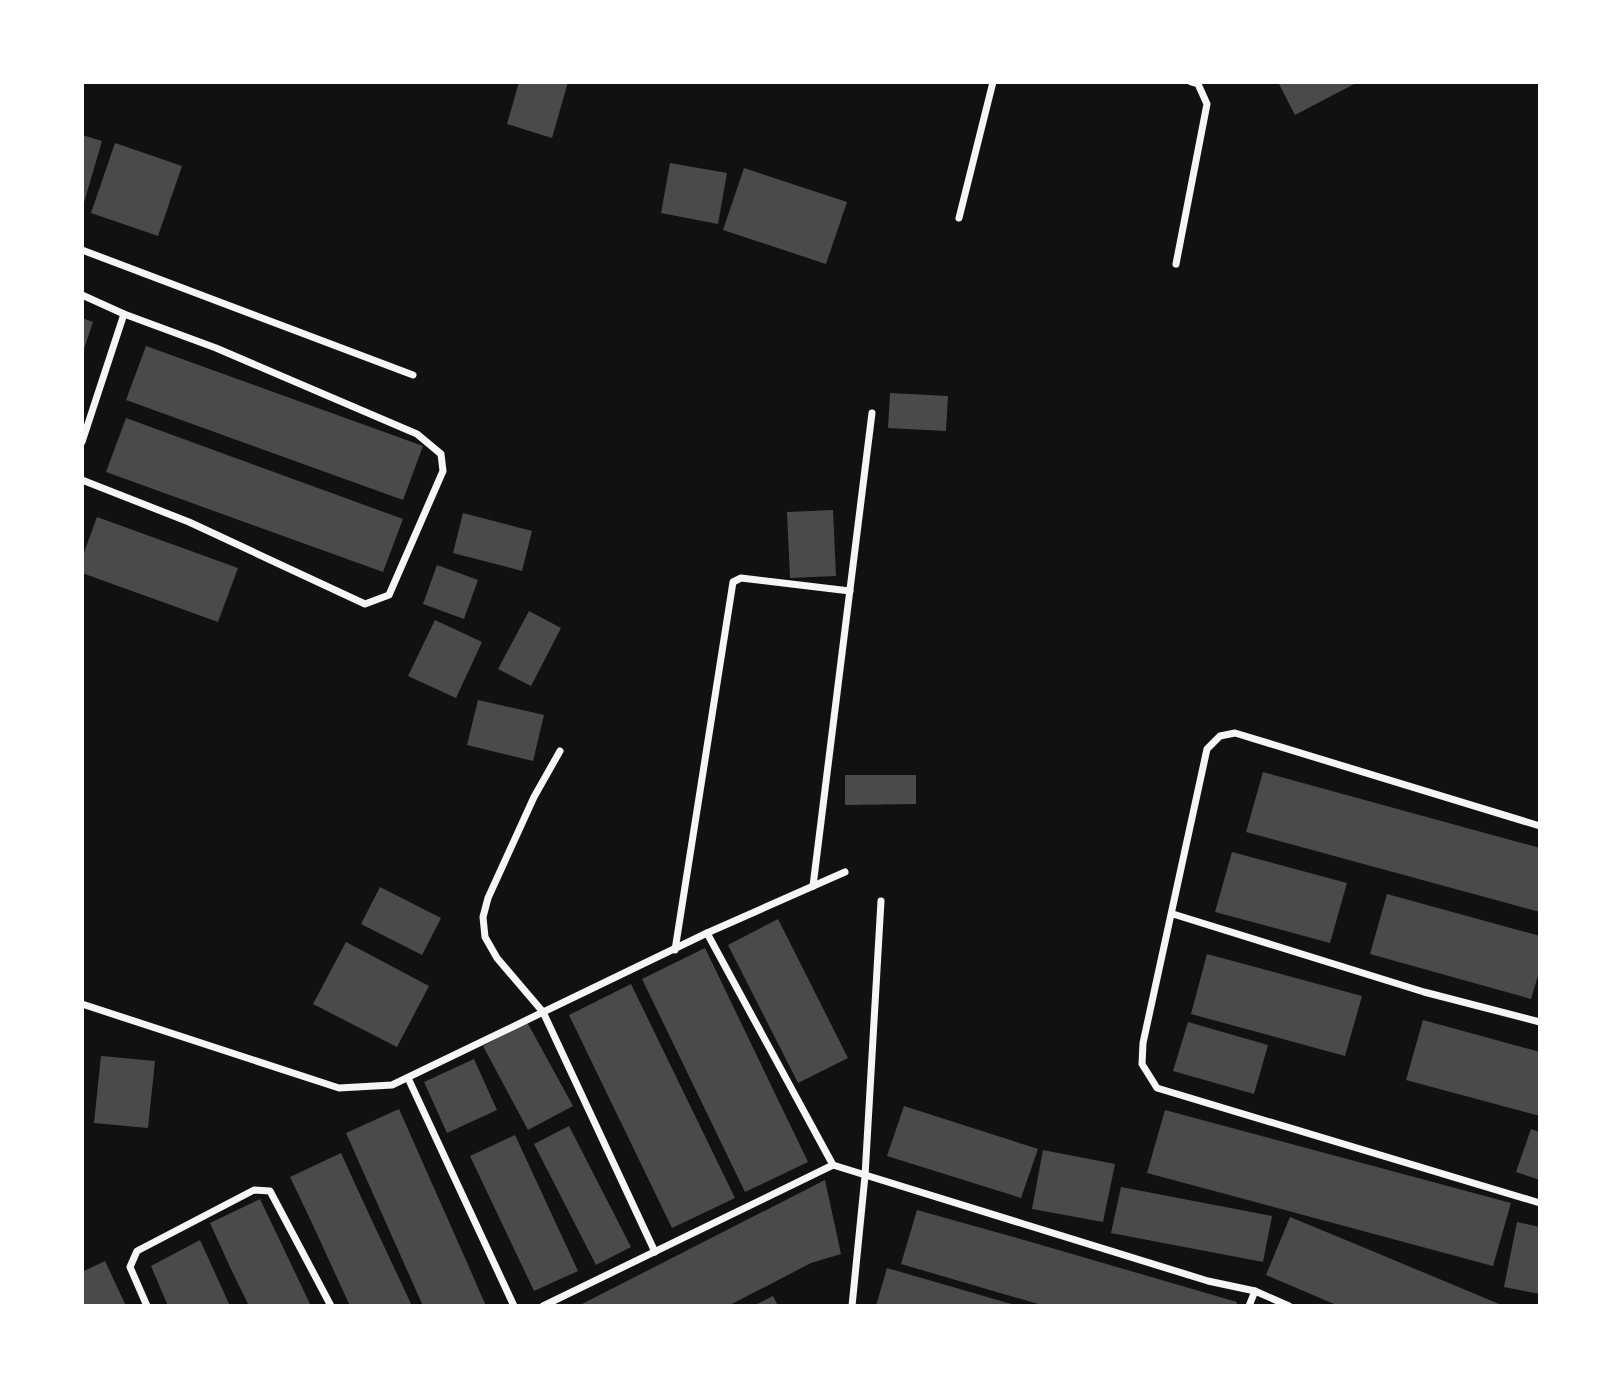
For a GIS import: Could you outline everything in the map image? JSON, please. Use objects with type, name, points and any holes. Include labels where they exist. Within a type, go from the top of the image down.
[{"type":"street","points":[[959,218],[993,82]]},
{"type":"street","points":[[1175,264],[1207,104],[1198,84],[1191,82]]},
{"type":"street","points":[[82,250],[413,375]]},
{"type":"street","points":[[82,295],[124,314],[216,348],[417,434],[441,454],[443,471],[389,595],[365,604],[189,522],[82,480]]},
{"type":"street","points":[[82,442],[124,314]]},
{"type":"street","points":[[813,886],[872,413]]},
{"type":"street","points":[[675,950],[733,582],[741,578],[850,591]]},
{"type":"street","points":[[1540,826],[1235,733],[1220,736],[1207,749],[1143,1043],[1142,1064],[1157,1088],[1331,1143],[1540,1203]]},
{"type":"street","points":[[560,751],[534,796],[483,917],[485,937],[497,958],[543,1012],[655,1252]]},
{"type":"street","points":[[82,1004],[339,1088],[392,1085],[707,933],[845,872]]},
{"type":"street","points":[[852,1306],[865,1176],[881,901]]},
{"type":"street","points":[[1173,914],[1424,992],[1540,1022]]},
{"type":"street","points":[[707,933],[833,1165],[1208,1281],[1255,1291],[1289,1306]]},
{"type":"street","points":[[408,1078],[514,1306]]},
{"type":"street","points":[[543,1306],[833,1165]]},
{"type":"street","points":[[147,1306],[130,1266],[137,1251],[254,1190],[262,1189],[271,1191],[331,1306]]},
{"type":"street","points":[[1249,1306],[1255,1291]]},
{"type":"building","points":[[519,82],[568,82],[552,138],[507,124]]},
{"type":"building","points":[[1278,82],[1358,82],[1295,115]]},
{"type":"building","points":[[82,135],[102,141],[83,206],[82,206]]},
{"type":"building","points":[[115,143],[182,166],[158,236],[91,213]]},
{"type":"building","points":[[670,163],[727,173],[718,224],[661,213]]},
{"type":"building","points":[[744,168],[847,202],[826,264],[723,230]]},
{"type":"building","points":[[82,318],[93,322],[83,352],[82,352]]},
{"type":"building","points":[[146,346],[423,446],[403,500],[126,400]]},
{"type":"building","points":[[890,393],[948,396],[946,431],[888,428]]},
{"type":"building","points":[[126,418],[403,519],[383,572],[106,472]]},
{"type":"building","points":[[833,510],[836,576],[790,578],[787,512]]},
{"type":"building","points":[[463,513],[532,531],[522,571],[453,553]]},
{"type":"building","points":[[97,517],[238,568],[218,622],[82,573],[82,558]]},
{"type":"building","points":[[437,565],[478,580],[464,619],[423,604]]},
{"type":"building","points":[[529,611],[561,628],[531,686],[498,669]]},
{"type":"building","points":[[435,620],[482,642],[456,698],[408,676]]},
{"type":"building","points":[[478,700],[544,715],[533,761],[467,745]]},
{"type":"building","points":[[1263,772],[1540,848],[1540,912],[1246,832]]},
{"type":"building","points":[[845,775],[916,775],[916,804],[845,805]]},
{"type":"building","points":[[1232,852],[1347,883],[1330,943],[1215,912]]},
{"type":"building","points":[[380,887],[441,918],[422,955],[361,924]]},
{"type":"building","points":[[1387,894],[1540,936],[1540,969],[1531,999],[1370,954]]},
{"type":"building","points":[[778,919],[848,1058],[798,1083],[728,945]]},
{"type":"building","points":[[346,942],[429,986],[397,1047],[313,1004]]},
{"type":"building","points":[[705,948],[808,1162],[745,1192],[642,979]]},
{"type":"building","points":[[1207,954],[1362,996],[1345,1056],[1191,1014]]},
{"type":"building","points":[[631,984],[735,1198],[672,1228],[569,1015]]},
{"type":"building","points":[[1423,1020],[1540,1052],[1540,1116],[1406,1080]]},
{"type":"building","points":[[527,1022],[573,1106],[528,1130],[483,1046]]},
{"type":"building","points":[[1188,1022],[1268,1045],[1254,1094],[1173,1071]]},
{"type":"building","points":[[101,1056],[155,1061],[148,1128],[94,1123]]},
{"type":"building","points":[[474,1059],[497,1110],[447,1133],[424,1082]]},
{"type":"building","points":[[904,1106],[1038,1149],[1021,1198],[887,1156]]},
{"type":"building","points":[[399,1109],[486,1306],[423,1306],[346,1133]]},
{"type":"building","points":[[1165,1110],[1511,1203],[1493,1266],[1147,1173]]},
{"type":"building","points":[[569,1126],[631,1247],[596,1265],[534,1144]]},
{"type":"building","points":[[1531,1129],[1540,1132],[1540,1180],[1516,1172]]},
{"type":"building","points":[[515,1135],[578,1271],[534,1291],[470,1156]]},
{"type":"building","points":[[1043,1150],[1115,1164],[1103,1222],[1032,1209]]},
{"type":"building","points":[[341,1153],[412,1306],[350,1306],[290,1177]]},
{"type":"building","points":[[825,1180],[841,1254],[811,1263],[728,1306],[578,1306]]},
{"type":"building","points":[[1121,1187],[1272,1216],[1263,1262],[1111,1233]]},
{"type":"building","points":[[260,1199],[311,1306],[249,1306],[230,1267],[210,1223]]},
{"type":"building","points":[[917,1210],[1237,1302],[1236,1306],[1045,1306],[901,1264]]},
{"type":"building","points":[[1290,1217],[1504,1306],[1339,1306],[1266,1275]]},
{"type":"building","points":[[1517,1222],[1540,1227],[1540,1294],[1504,1287]]},
{"type":"building","points":[[200,1240],[230,1306],[168,1306],[151,1266]]},
{"type":"building","points":[[105,1261],[126,1306],[82,1306],[82,1272]]},
{"type":"building","points":[[887,1268],[1015,1305],[1015,1306],[876,1306]]},
{"type":"building","points":[[773,1296],[778,1306],[753,1306]]}]
